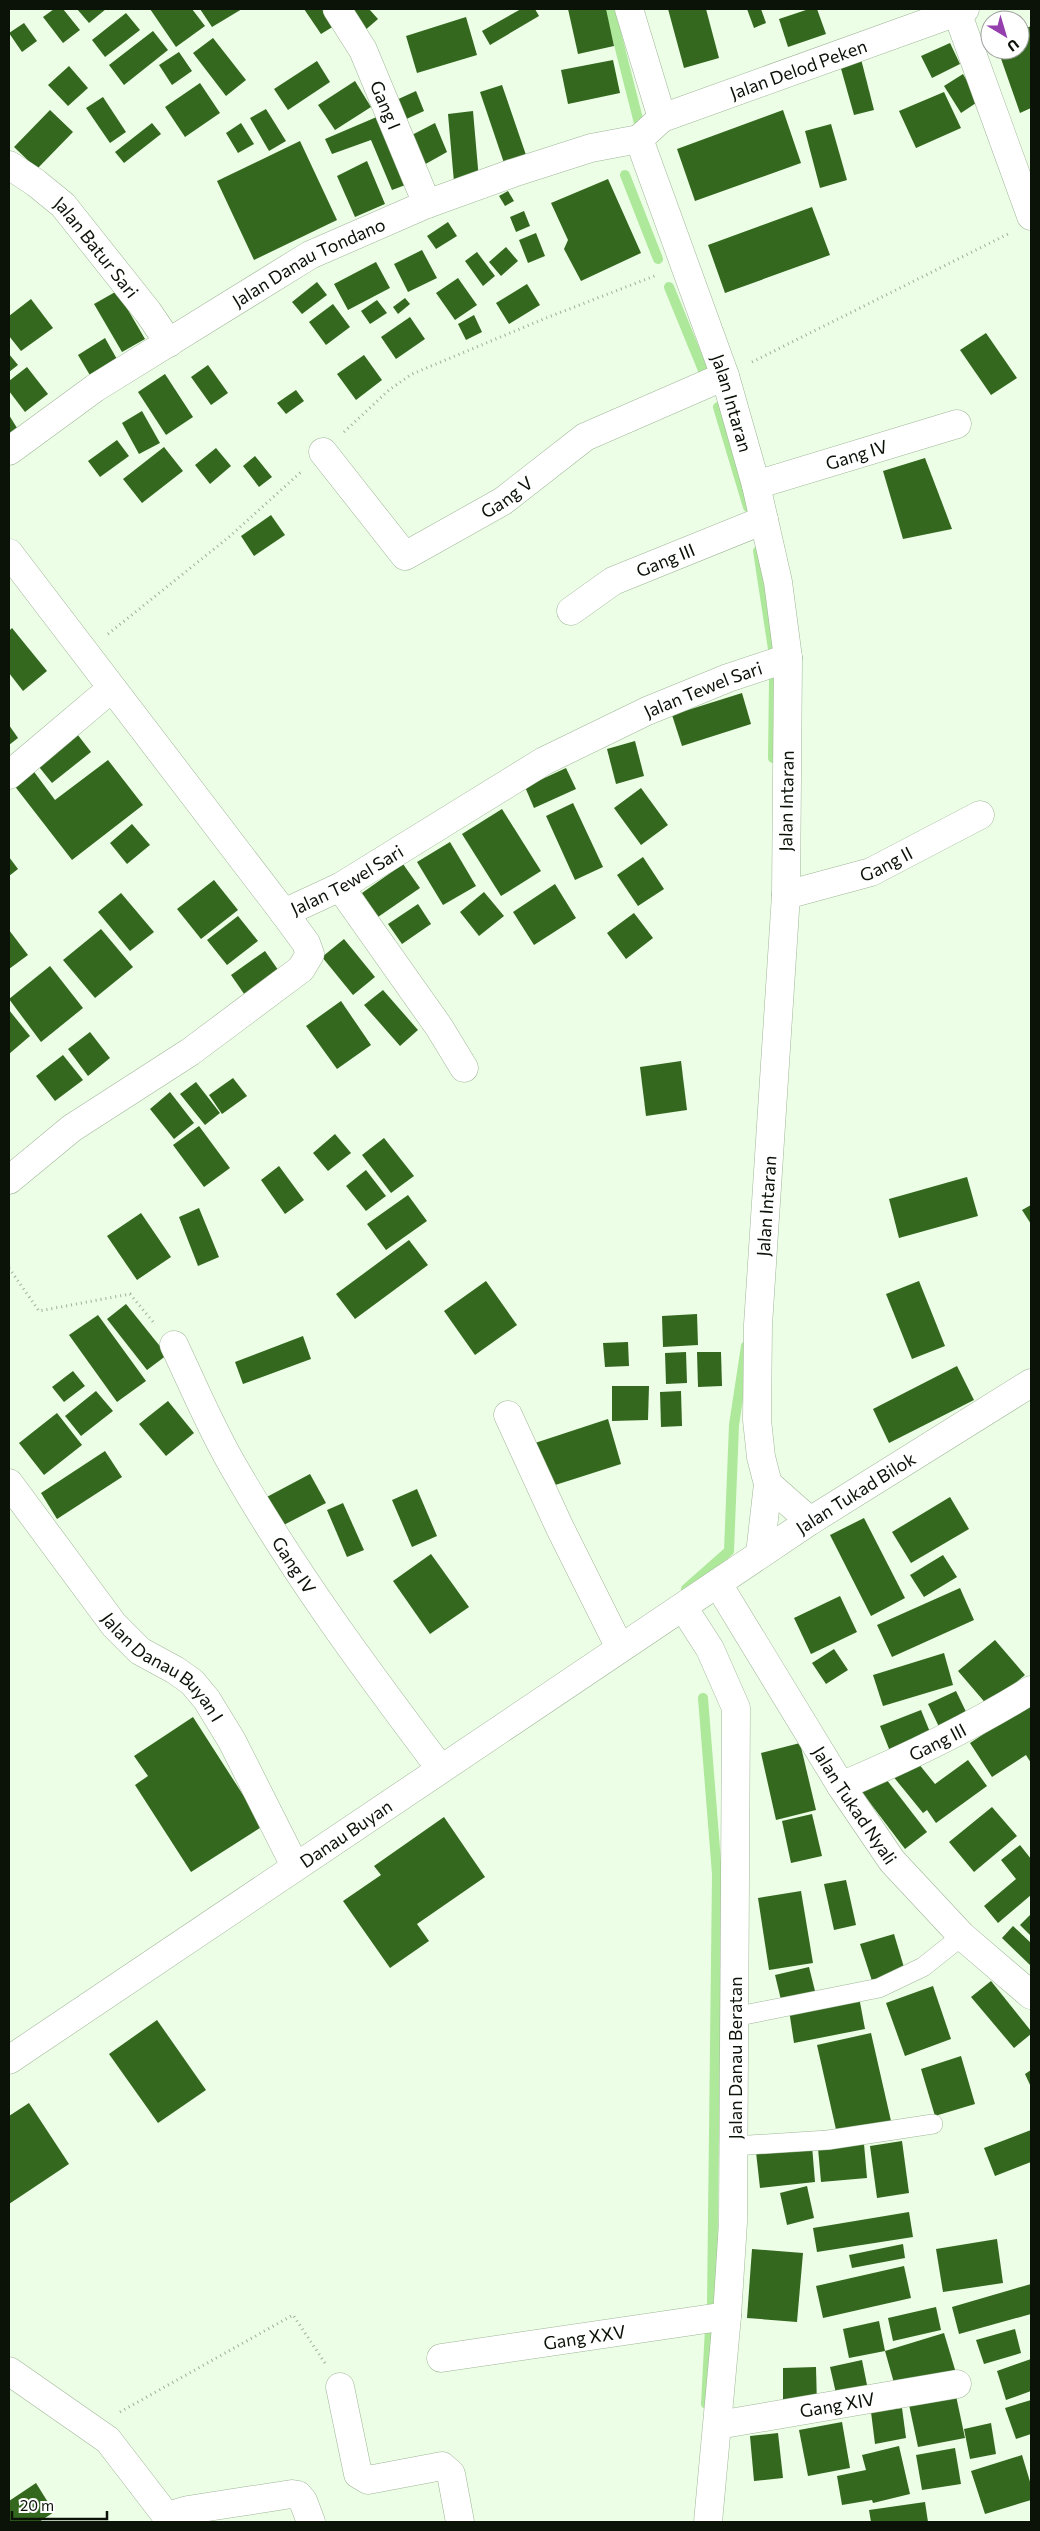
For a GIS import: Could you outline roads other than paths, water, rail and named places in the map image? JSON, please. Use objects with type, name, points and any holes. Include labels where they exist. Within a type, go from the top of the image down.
[{"type":"street","name":"Gang I","points":[[338,9],[363,50],[427,204]]},
{"type":"street","points":[[629,9],[662,118]]},
{"type":"street","points":[[961,10],[1022,224]]},
{"type":"street","name":"Jalan Delod Peken","points":[[639,139],[662,118],[961,10]]},
{"type":"street","name":"Jalan Danau Tondano","points":[[9,451],[94,388],[310,255],[427,204],[591,148],[639,139]]},
{"type":"street","name":"Jalan Intaran","points":[[639,139],[725,376],[756,485],[778,582],[788,658],[786,895],[758,1325],[757,1420],[761,1457],[768,1484],[760,1554]]},
{"type":"street","name":"Jalan Batur Sari","points":[[9,165],[36,183],[63,205],[148,312],[169,343]]},
{"type":"street","name":"Gang V","points":[[323,452],[405,556],[503,502],[585,438],[725,376]]},
{"type":"street","name":"Gang IV","points":[[756,485],[957,424]]},
{"type":"street","name":"Gang III","points":[[571,612],[614,581],[764,520]]},
{"type":"street","name":"Jalan Tewel Sari","points":[[9,553],[284,913],[340,887],[544,761],[647,710],[728,678],[788,658]]},
{"type":"street","points":[[9,775],[112,688]]},
{"type":"street","name":"Gang II","points":[[786,895],[871,872],[980,815]]},
{"type":"street","points":[[340,887],[439,1027],[464,1068]]},
{"type":"street","points":[[9,1180],[72,1128],[190,1052],[300,969],[310,954],[306,943],[284,913]]},
{"type":"street","name":"Gang IV","points":[[174,1346],[234,1469],[280,1545],[326,1616],[440,1768]]},
{"type":"street","name":"Jalan Tukad Bilok","points":[[683,1607],[810,1521],[1031,1383]]},
{"type":"street","points":[[508,1415],[560,1528],[620,1648]]},
{"type":"street","name":"Jalan Danau Buyan I","points":[[9,1483],[114,1625],[140,1650],[192,1682],[207,1700],[232,1741],[295,1866]]},
{"type":"street","points":[[768,1484],[810,1521]]},
{"type":"street","name":"Jalan Tukad Nyali","points":[[718,1584],[841,1786],[892,1861],[962,1936],[1031,1995]]},
{"type":"street","name":"Danau Buyan","points":[[9,2060],[440,1768],[683,1607]]},
{"type":"street","name":"Jalan Danau Beratan","points":[[683,1607],[710,1649],[736,1708],[734,2146],[727,2316],[708,2522]]},
{"type":"street","points":[[710,1649],[744,1625]]},
{"type":"street","name":"Gang III","points":[[841,1786],[894,1764],[980,1722],[1031,1690]]},
{"type":"street","name":"Gang XXV","points":[[442,2358],[727,2316]]},
{"type":"street","points":[[9,2371],[108,2440],[170,2519],[188,2510],[292,2494],[298,2495],[304,2501],[311,2522]]},
{"type":"street","name":"Gang XIV","points":[[718,2425],[957,2384]]},
{"type":"street","points":[[340,2387],[358,2474],[368,2480],[442,2466],[448,2469],[453,2478],[460,2522]]},
{"type":"lane","points":[[734,2018],[879,1988],[923,1966],[962,1936]]},
{"type":"lane","points":[[734,2146],[828,2140],[933,2124]]},
{"type":"waterway","points":[[610,9],[640,127],[636,130]]},
{"type":"waterway","points":[[625,175],[658,259]]},
{"type":"waterway","points":[[669,287],[705,375]]},
{"type":"waterway","points":[[718,407],[748,507]]},
{"type":"waterway","points":[[758,551],[773,649]]},
{"type":"waterway","points":[[773,758],[774,680]]},
{"type":"waterway","points":[[686,1589],[729,1551],[734,1425],[746,1346]]},
{"type":"waterway","points":[[703,1698],[717,1874],[712,2305]]},
{"type":"waterway","points":[[706,2404],[710,2328]]}]
